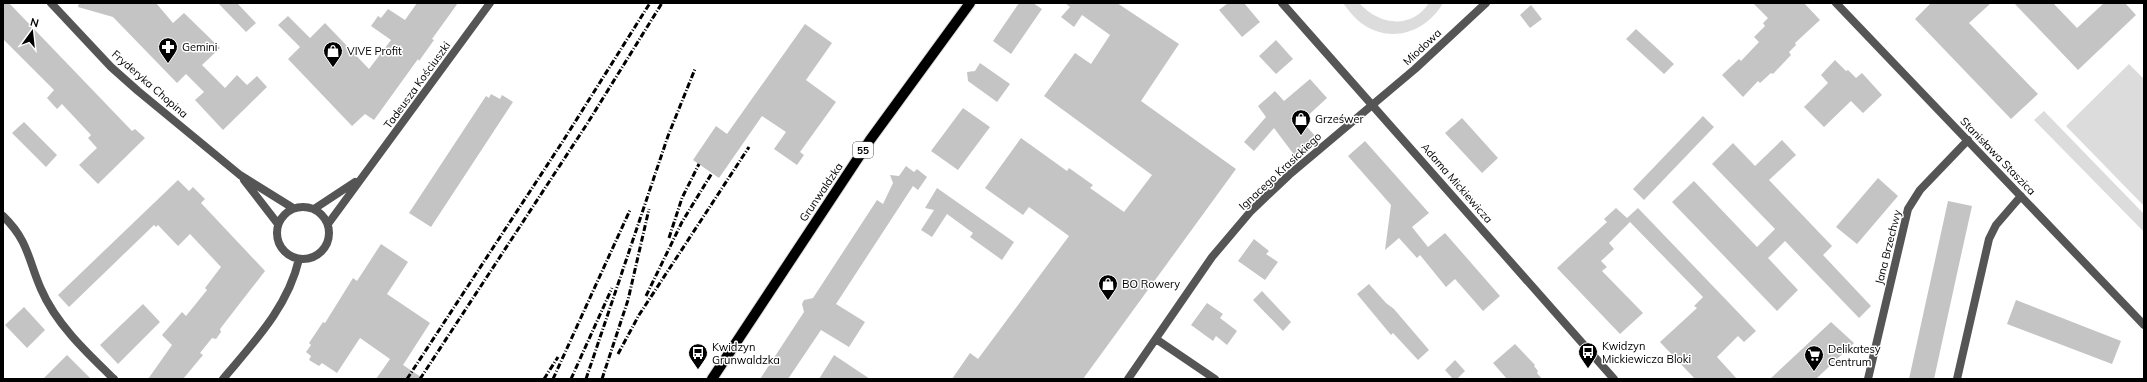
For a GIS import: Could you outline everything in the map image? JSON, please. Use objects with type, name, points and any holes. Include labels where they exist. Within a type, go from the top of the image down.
[{"type":"main road","name":"Grunwaldzka","points":[[712,379],[870,140],[970,3]]},
{"type":"street","name":"Fryderyka Chopina","points":[[51,3],[132,86],[240,175],[293,208]]},
{"type":"street","name":"Tadeusza Kościuszki","points":[[328,224],[359,179],[490,3]]},
{"type":"street","name":"Adama Mickiewicza","points":[[1282,3],[1614,379]]},
{"type":"street","name":"Miodowa","points":[[1372,106],[1415,69],[1486,3]]},
{"type":"street","name":"Stanisława Staszica","points":[[1836,3],[2144,325]]},
{"type":"street","name":"Ignacego Krasickiego","points":[[1128,379],[1212,258],[1251,211],[1288,175],[1372,106]]},
{"type":"street","name":"Jana Brzechwy","points":[[1868,379],[1908,208],[1920,190],[1968,140]]},
{"type":"street","name":"Fryderyka Chopina","points":[[240,175],[278,224]]},
{"type":"street","name":"Tadeusza Kościuszki","points":[[314,209],[359,179]]},
{"type":"street","points":[[1957,379],[1989,238],[1996,225],[2021,196]]},
{"type":"street","points":[[304,207],[314,209],[322,215],[328,224],[329,235],[326,245],[319,253],[309,258],[299,258],[288,254],[280,246],[277,235],[278,224],[284,214],[293,208],[304,207]]},
{"type":"street","points":[[3,216],[21,238],[31,259],[40,289],[53,311],[76,339],[114,379]]},
{"type":"street","points":[[223,379],[282,304],[292,285],[299,258]]},
{"type":"street","points":[[1156,339],[1215,379]]},
{"type":"shaded area","points":[[1343,3],[1359,3],[1376,16],[1385,20],[1404,21],[1422,12],[1429,3],[1443,3],[1428,21],[1419,27],[1408,32],[1386,34],[1375,31],[1364,25],[1355,18]]},
{"type":"shaded area","points":[[2129,64],[2144,79],[2144,206],[2066,126]]},
{"type":"shaded area","points":[[2044,111],[2144,214],[2144,232],[2034,120]]},
{"type":"building","points":[[3,3],[9,3],[132,131],[135,129],[145,138],[98,184],[79,165],[97,148],[88,138],[91,135],[62,104],[57,109],[47,98],[54,90],[3,39]]},
{"type":"building","points":[[79,3],[156,3],[173,23],[184,13],[220,48],[202,65],[225,88],[237,75],[247,85],[257,76],[267,87],[223,130],[195,100],[204,92],[186,74],[177,83],[113,17],[78,7]]},
{"type":"building","points":[[218,3],[237,3],[256,23],[246,32]]},
{"type":"building","points":[[417,3],[458,3],[432,39],[434,40],[419,61],[418,59],[374,120],[365,114],[352,126],[288,59],[300,47],[278,25],[288,16],[310,38],[325,23],[369,69],[391,40],[371,26],[378,16],[381,18],[388,9],[405,20]]},
{"type":"building","points":[[1019,3],[1033,3],[1042,9],[1011,54],[993,41]]},
{"type":"building","points":[[1065,3],[1117,3],[1179,44],[1141,101],[1236,169],[1083,379],[952,379],[970,353],[978,359],[1069,236],[1029,207],[1023,215],[985,188],[1021,138],[1067,171],[1069,168],[1093,185],[1090,188],[1124,212],[1152,175],[1044,96],[1075,53],[1091,64],[1110,35],[1082,15],[1074,27],[1061,17],[1070,7]]},
{"type":"building","points":[[1228,3],[1244,3],[1260,22],[1242,37],[1219,10]]},
{"type":"building","points":[[1753,3],[1804,3],[1820,20],[1795,43],[1796,45],[1789,52],[1791,55],[1773,74],[1771,73],[1760,83],[1758,81],[1743,97],[1722,75],[1739,59],[1741,61],[1759,42],[1754,37],[1765,26],[1763,23],[1768,18]]},
{"type":"building","points":[[1931,3],[1991,3],[1969,23],[2038,94],[2011,119],[1915,19]]},
{"type":"building","points":[[2014,3],[2053,3],[2077,28],[2104,3],[2125,3],[2136,15],[2078,70]]},
{"type":"building","points":[[1531,5],[1542,19],[1530,28],[1520,15]]},
{"type":"building","points":[[805,24],[832,43],[806,80],[836,102],[800,152],[804,155],[797,165],[774,149],[786,132],[762,116],[719,178],[693,160],[716,126],[727,134]]},
{"type":"building","points":[[1636,29],[1674,64],[1664,74],[1626,39]]},
{"type":"building","points":[[1276,40],[1293,59],[1276,74],[1259,56]]},
{"type":"building","points":[[1835,60],[1856,78],[1862,73],[1882,95],[1863,113],[1851,101],[1824,127],[1804,107],[1828,83],[1821,75]]},
{"type":"building","points":[[980,63],[1010,84],[997,102],[968,81],[967,72],[975,71]]},
{"type":"building","points":[[1310,79],[1327,98],[1302,121],[1316,137],[1295,156],[1274,128],[1254,151],[1244,142],[1266,117],[1258,106],[1275,91],[1284,101]]},
{"type":"building","points":[[491,94],[500,99],[502,95],[513,102],[431,227],[409,213],[486,96],[489,98]]},
{"type":"building","points":[[963,108],[990,127],[958,170],[931,151]]},
{"type":"building","points":[[1703,116],[1714,127],[1644,200],[1633,189]]},
{"type":"building","points":[[1462,118],[1498,158],[1482,173],[1445,133]]},
{"type":"building","points":[[24,122],[57,155],[46,167],[12,133]]},
{"type":"building","points":[[1782,140],[1796,155],[1769,180],[1832,246],[1823,255],[1871,306],[1859,318],[1785,241],[1768,258],[1798,290],[1777,311],[1672,202],[1694,181],[1757,247],[1775,229],[1712,164],[1733,143],[1755,166]]},
{"type":"building","points":[[1365,141],[1429,213],[1412,227],[1428,247],[1445,233],[1500,296],[1483,311],[1455,279],[1446,287],[1420,255],[1417,258],[1399,238],[1385,250],[1391,205],[1348,156]]},
{"type":"building","points":[[906,166],[914,172],[917,169],[927,177],[918,190],[913,186],[836,304],[865,322],[849,347],[821,330],[788,379],[760,379],[804,312],[802,304],[804,300],[813,298],[877,200],[883,204],[893,183],[890,175],[899,176]]},
{"type":"building","points":[[1878,178],[1898,196],[1857,244],[1836,227]]},
{"type":"building","points":[[178,180],[189,191],[193,187],[205,199],[201,203],[265,271],[220,329],[221,332],[216,339],[212,338],[200,353],[203,355],[183,379],[148,379],[172,345],[162,335],[182,312],[186,316],[207,290],[205,288],[221,267],[190,234],[178,246],[158,225],[156,227],[154,225],[69,307],[58,295]]},
{"type":"building","points":[[937,188],[1014,242],[1002,260],[970,237],[973,233],[947,214],[932,237],[921,230],[934,210],[925,208]]},
{"type":"building","points":[[1948,201],[1972,206],[1934,379],[1909,379]]},
{"type":"building","points":[[1616,208],[1627,218],[1638,208],[1756,331],[1744,342],[1738,336],[1717,357],[1737,379],[1695,379],[1660,342],[1697,308],[1694,306],[1703,297],[1630,222],[1609,243],[1614,249],[1601,261],[1607,267],[1602,271],[1643,313],[1620,334],[1557,268],[1607,222],[1604,219]]},
{"type":"building","points":[[1254,239],[1269,251],[1266,254],[1278,262],[1265,280],[1238,261]]},
{"type":"building","points":[[381,244],[408,262],[387,294],[430,323],[403,365],[424,379],[376,379],[390,359],[360,338],[337,373],[322,363],[319,366],[309,360],[311,356],[306,352],[311,345],[309,343],[323,322],[325,323],[353,278],[357,281]]},
{"type":"building","points":[[1369,284],[1386,303],[1394,309],[1429,350],[1418,360],[1393,333],[1391,335],[1357,294]]},
{"type":"building","points":[[1262,291],[1291,322],[1283,331],[1253,300]]},
{"type":"building","points":[[2016,300],[2121,341],[2112,364],[2007,324]]},
{"type":"building","points":[[1207,303],[1223,314],[1220,318],[1237,331],[1227,345],[1216,336],[1213,341],[1191,325]]},
{"type":"building","points":[[143,304],[160,322],[118,364],[100,345]]},
{"type":"building","points":[[24,307],[45,330],[27,348],[5,325]]},
{"type":"building","points":[[1831,322],[1854,343],[1816,379],[1770,379]]},
{"type":"building","points":[[1515,344],[1535,365],[1534,366],[1538,371],[1537,373],[1542,379],[1507,379],[1493,363]]},
{"type":"building","points":[[67,355],[91,379],[43,379]]},
{"type":"building","points":[[834,355],[870,379],[819,379]]},
{"type":"building","points":[[1455,360],[1465,371],[1457,379],[1453,379],[1445,370]]},
{"type":"railway","points":[[407,379],[563,141],[650,3]]},
{"type":"railway","points":[[420,379],[587,124],[662,3]]},
{"type":"railway","points":[[586,379],[668,136],[695,69]]},
{"type":"railway","points":[[618,354],[639,315],[749,147]]},
{"type":"railway","points":[[669,238],[682,198],[699,164]]},
{"type":"railway","points":[[646,296],[682,222],[712,173]]},
{"type":"railway","points":[[602,379],[628,300],[649,209]]},
{"type":"railway","points":[[553,379],[630,210]]},
{"type":"railway","points":[[571,379],[612,288]]},
{"type":"railway","points":[[544,379],[558,357]]},
{"type":"place","name":"Gemini","points":[[168,64]]},
{"type":"place","name":"VIVE Profit","points":[[333,68]]},
{"type":"place","name":"Grześwer","points":[[1301,136]]},
{"type":"place","name":"BO Rowery","points":[[1108,301]]},
{"type":"place","name":"Kwidzyn Mickiewicza Bloki","points":[[1588,369]]},
{"type":"place","name":"Kwidzyn Grunwaldzka","points":[[698,370]]},
{"type":"place","name":"Delikatesy Centrum","points":[[1814,372]]}]
